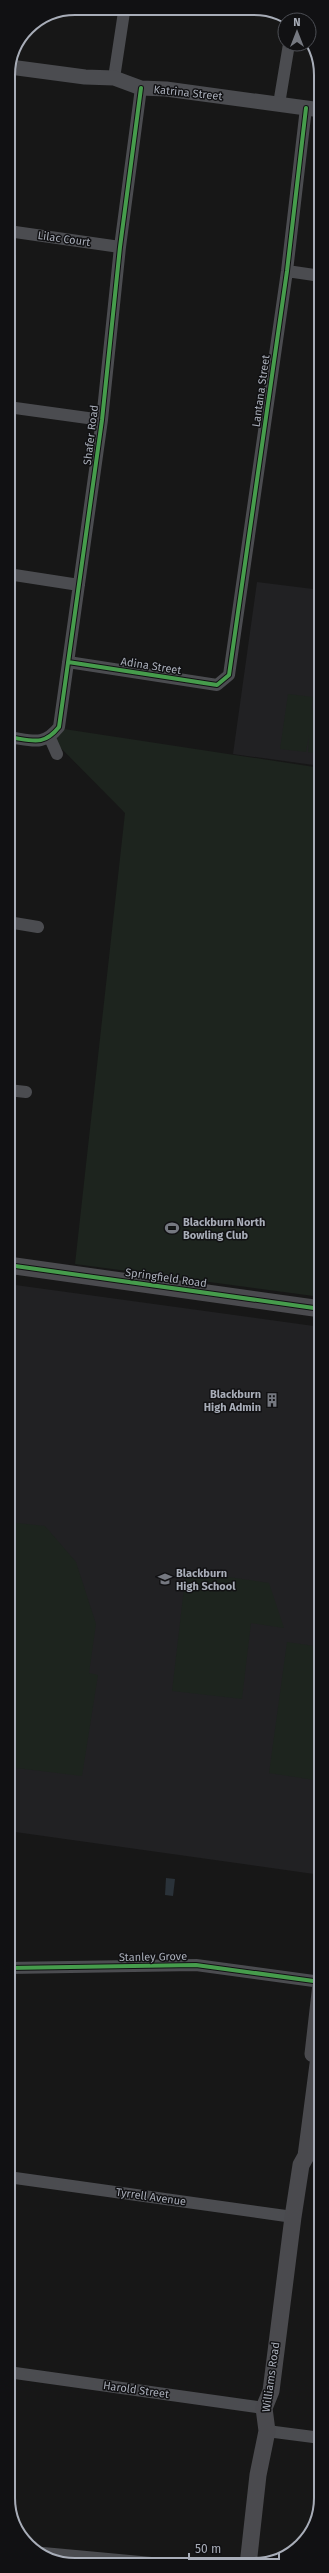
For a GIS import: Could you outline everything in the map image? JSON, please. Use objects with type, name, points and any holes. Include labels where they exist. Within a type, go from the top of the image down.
[{"type":"main road","name":"Springfield Road","points":[[15,1266],[314,1307]]},
{"type":"main road","name":"Williams Road","points":[[249,2558],[258,2475],[267,2431],[264,2408],[271,2391],[301,2165],[298,2154],[313,2097],[314,2085]]},
{"type":"street","points":[[114,78],[124,15]]},
{"type":"street","points":[[279,104],[288,52]]},
{"type":"street","name":"Katrina Street","points":[[16,67],[85,77],[114,78],[141,88],[166,88],[313,109]]},
{"type":"street","name":"Shafer Road","points":[[50,738],[59,727],[79,585],[102,420],[120,247],[141,88]]},
{"type":"street","name":"Lantana Street","points":[[229,675],[287,271],[313,109]]},
{"type":"street","name":"Lilac Court","points":[[15,233],[120,247]]},
{"type":"street","points":[[287,271],[314,275]]},
{"type":"street","points":[[15,408],[102,420]]},
{"type":"street","points":[[15,575],[79,585]]},
{"type":"street","name":"Adina Street","points":[[68,662],[217,685],[229,675]]},
{"type":"street","points":[[15,738],[36,741],[50,738],[57,754]]},
{"type":"street","points":[[15,923],[38,927]]},
{"type":"street","points":[[15,1091],[26,1092]]},
{"type":"street","name":"Stanley Grove","points":[[15,1968],[196,1966],[314,1982]]},
{"type":"street","name":"Tyrrell Avenue","points":[[15,2178],[293,2217]]},
{"type":"street","name":"Harold Street","points":[[15,2373],[264,2408]]},
{"type":"street","points":[[267,2431],[314,2437]]},
{"type":"street","points":[[55,2554],[97,2558]]},
{"type":"shaded area","points":[[257,582],[314,589],[314,765],[233,754]]},
{"type":"shaded area","points":[[288,694],[313,697],[311,715],[314,702],[314,753],[308,752],[309,735],[306,752],[280,749]]},
{"type":"shaded area","points":[[64,729],[314,767],[314,1296],[75,1264],[125,813],[53,740]]},
{"type":"shaded area","name":"Blackburn High School","points":[[15,1285],[314,1326],[314,1874],[15,1832]]},
{"type":"shaded area","points":[[15,1523],[45,1526],[76,1562],[96,1624],[89,1673],[98,1675],[82,1776],[15,1768]]},
{"type":"shaded area","points":[[186,1571],[269,1583],[284,1628],[251,1623],[242,1699],[172,1691]]},
{"type":"shaded area","points":[[287,1642],[314,1646],[314,1780],[269,1773]]},
{"type":"shaded area","points":[[166,1878],[175,1879],[173,1896],[165,1895]]},
{"type":"cycle path","points":[[15,738],[36,741],[42,740],[48,737],[59,727],[102,420],[120,247],[141,88]]},
{"type":"cycle path","points":[[68,662],[217,685],[229,675],[287,271],[306,108]]},
{"type":"cycle path","points":[[15,1266],[314,1308]]},
{"type":"cycle path","points":[[15,1968],[196,1965],[314,1981]]},
{"type":"place","name":"Blackburn North Bowling Club","points":[[172,1228]]},
{"type":"place","name":"Blackburn High Admin","points":[[272,1400]]},
{"type":"place","name":"Blackburn High School","points":[[165,1579]]}]
